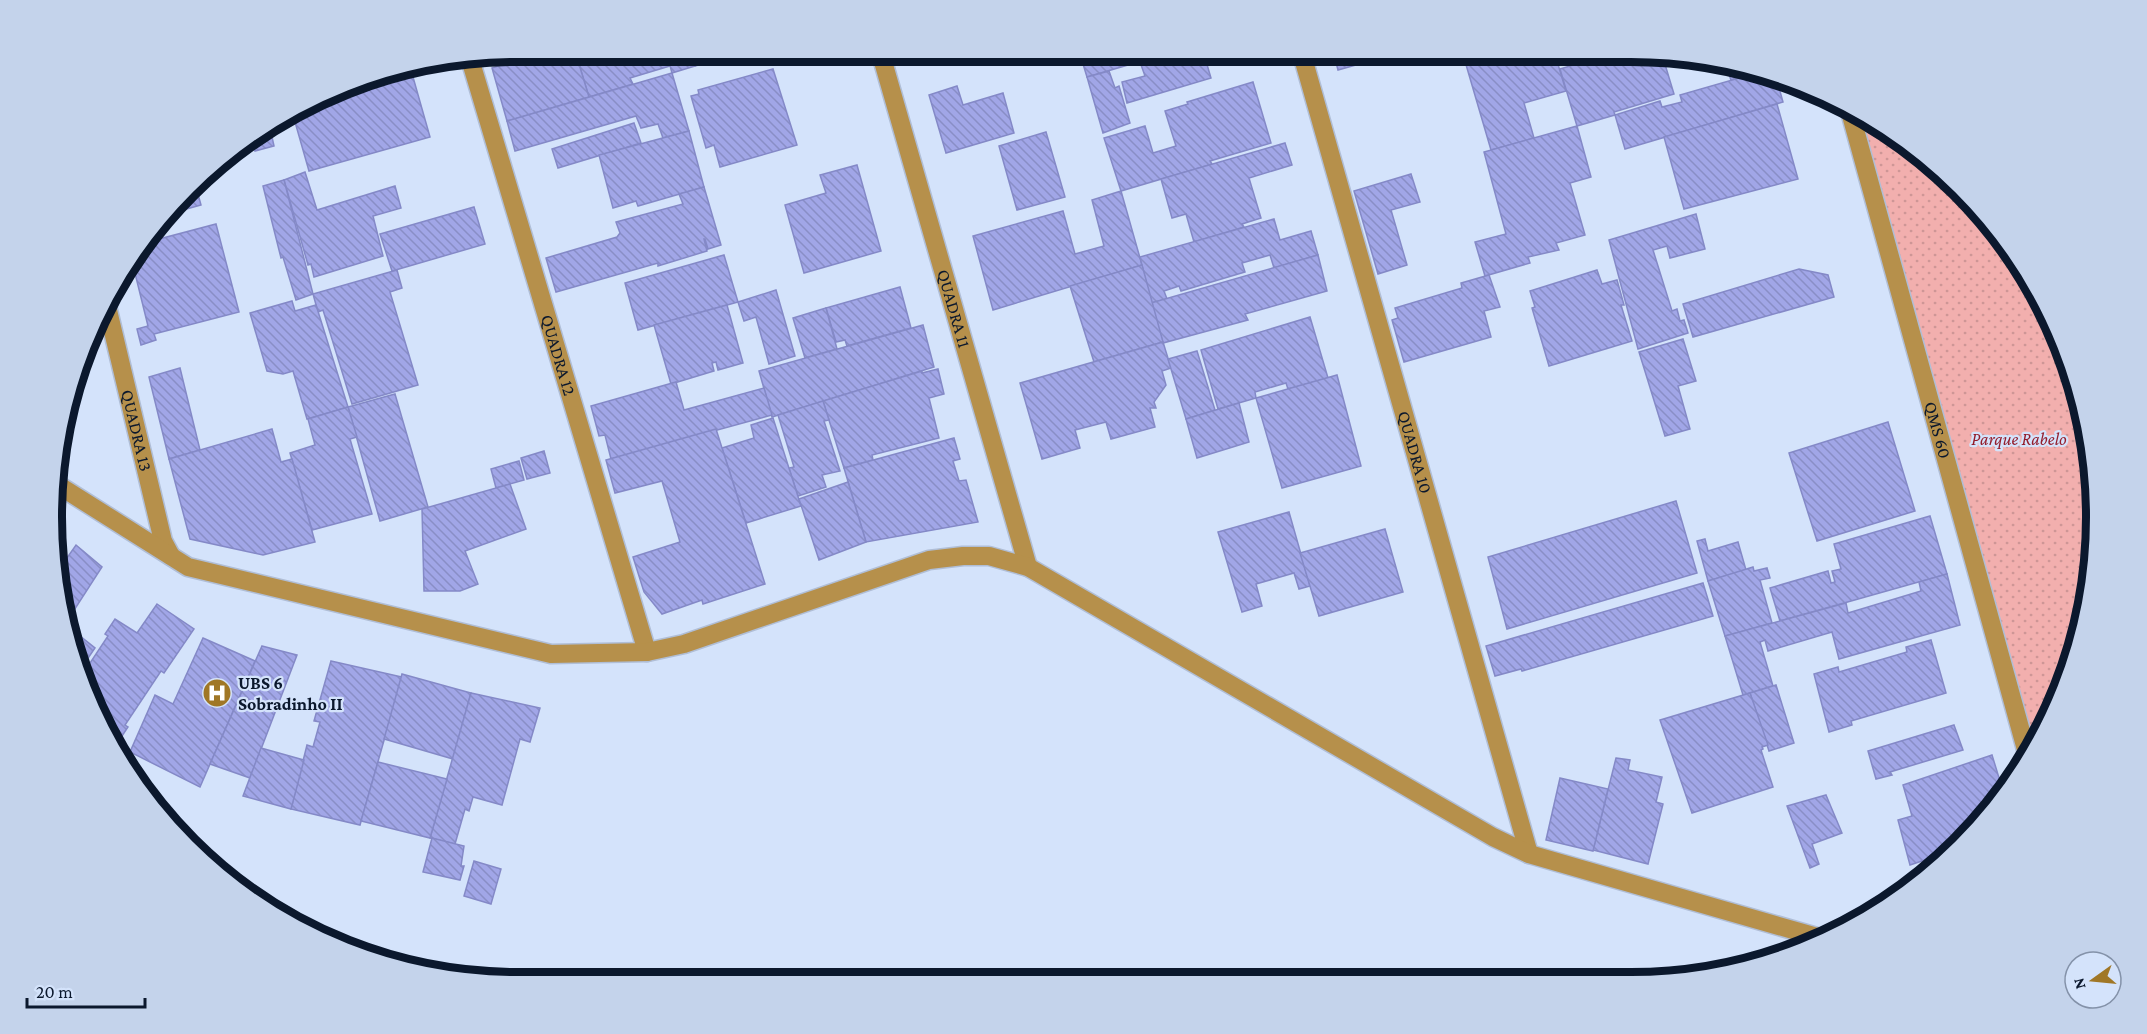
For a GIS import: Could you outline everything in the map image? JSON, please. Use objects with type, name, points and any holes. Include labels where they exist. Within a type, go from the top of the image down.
[{"type":"street","name":"QUADRA 11","points":[[883,62],[1028,567]]},
{"type":"street","name":"QUADRA 10","points":[[1304,62],[1529,855]]},
{"type":"street","name":"QUADRA 12","points":[[471,64],[647,652]]},
{"type":"street","name":"QMS 60","points":[[1852,120],[2025,744]]},
{"type":"street","name":"QUADRA 13","points":[[109,314],[163,541],[172,557]]},
{"type":"street","points":[[62,488],[188,567],[551,654],[647,652],[684,644],[929,560],[989,556],[1028,567],[1493,837],[1529,855],[1810,935]]},
{"type":"green space","name":"Parque Rabelo","points":[[1858,123],[1883,138],[1930,175],[1952,195],[1991,240],[2009,264],[2039,316],[2070,399],[2077,428],[2085,487],[2085,547],[2082,576],[2070,635],[2061,663],[2051,691],[2030,735]]},
{"type":"building","points":[[511,62],[578,62],[589,97],[507,121],[492,68]]},
{"type":"building","points":[[578,62],[669,62],[670,66],[630,78],[633,84],[589,97]]},
{"type":"building","points":[[669,62],[694,62],[695,66],[672,73]]},
{"type":"building","points":[[694,62],[708,62],[695,66]]},
{"type":"building","points":[[1082,62],[1138,62],[1087,77]]},
{"type":"building","points":[[1140,62],[1206,62],[1211,78],[1127,103],[1122,82],[1145,76]]},
{"type":"building","points":[[1336,62],[1366,62],[1338,70]]},
{"type":"building","points":[[1465,62],[1557,62],[1566,91],[1524,103],[1534,138],[1491,150]]},
{"type":"building","points":[[1583,62],[1664,62],[1674,94],[1577,126],[1560,69]]},
{"type":"building","points":[[773,69],[797,145],[720,167],[714,145],[706,148],[691,96],[699,94],[698,90]]},
{"type":"building","points":[[1109,71],[1115,88],[1119,86],[1130,123],[1103,133],[1087,77]]},
{"type":"building","points":[[1728,72],[1745,76],[1731,80]]},
{"type":"building","points":[[672,73],[689,131],[663,138],[658,124],[641,128],[636,116],[515,151],[507,121]]},
{"type":"building","points":[[412,74],[430,137],[309,171],[294,120],[343,96]]},
{"type":"building","points":[[1745,76],[1779,87],[1783,102],[1625,149],[1615,115],[1660,101],[1662,107],[1682,102],[1680,95]]},
{"type":"building","points":[[1253,82],[1271,143],[1210,161],[1212,164],[1121,191],[1104,138],[1145,126],[1153,153],[1176,146],[1165,111]]},
{"type":"building","points":[[957,86],[963,105],[1003,93],[1014,133],[946,153],[929,95]]},
{"type":"building","points":[[1777,104],[1798,179],[1684,209],[1664,137]]},
{"type":"building","points":[[634,123],[641,143],[558,168],[552,149]]},
{"type":"building","points":[[1577,126],[1591,177],[1570,183],[1585,235],[1556,243],[1559,250],[1528,257],[1530,263],[1485,276],[1475,242],[1506,234],[1484,152]]},
{"type":"building","points":[[689,131],[704,187],[638,206],[636,201],[613,208],[599,155]]},
{"type":"building","points":[[1046,132],[1065,197],[1017,210],[999,146]]},
{"type":"building","points":[[271,134],[274,146],[255,151],[253,146]]},
{"type":"building","points":[[1285,143],[1292,165],[1249,178],[1261,218],[1242,224],[1244,227],[1194,242],[1186,214],[1172,218],[1161,179]]},
{"type":"building","points":[[857,165],[881,251],[804,273],[785,205],[826,193],[820,175]]},
{"type":"building","points":[[305,172],[317,210],[395,186],[401,208],[373,216],[383,256],[314,277],[311,264],[308,265],[284,180]]},
{"type":"building","points":[[1411,174],[1420,202],[1391,210],[1407,265],[1378,274],[1354,191]]},
{"type":"building","points":[[284,180],[313,294],[296,300],[283,257],[281,258],[263,186]]},
{"type":"building","points":[[704,187],[721,245],[708,249],[704,239],[707,251],[556,292],[546,258],[617,237],[620,233],[616,222],[683,204],[679,194]]},
{"type":"building","points":[[1121,191],[1142,265],[993,310],[973,236],[1063,211],[1075,254],[1104,246],[1092,200]]},
{"type":"building","points":[[198,193],[201,205],[181,211]]},
{"type":"building","points":[[474,207],[485,244],[392,271],[380,234]]},
{"type":"building","points":[[1696,214],[1705,249],[1670,258],[1667,246],[1653,250],[1672,311],[1677,309],[1680,321],[1684,320],[1688,333],[1638,349],[1609,240]]},
{"type":"building","points":[[1274,219],[1280,240],[1311,231],[1318,255],[1274,268],[1270,255],[1242,263],[1245,272],[1181,291],[1179,286],[1164,291],[1167,299],[1151,303],[1140,257]]},
{"type":"building","points":[[216,224],[239,312],[154,334],[156,340],[141,345],[137,329],[148,326],[134,270],[156,240]]},
{"type":"building","points":[[724,255],[738,302],[638,330],[625,283]]},
{"type":"building","points":[[1318,255],[1327,291],[1245,314],[1248,320],[1163,343],[1151,303]]},
{"type":"building","points":[[1142,265],[1163,342],[1094,362],[1070,286]]},
{"type":"building","points":[[1799,269],[1828,275],[1834,297],[1693,337],[1683,304]]},
{"type":"building","points":[[397,270],[402,288],[390,292],[418,385],[352,404],[323,310],[318,312],[313,294]]},
{"type":"building","points":[[1597,270],[1602,284],[1617,280],[1624,305],[1621,305],[1632,341],[1549,366],[1532,308],[1535,307],[1530,291]]},
{"type":"building","points":[[1489,275],[1500,307],[1484,311],[1491,337],[1404,362],[1392,320],[1398,318],[1395,308],[1462,288],[1461,283]]},
{"type":"building","points":[[900,287],[911,328],[847,346],[845,340],[836,342],[826,308]]},
{"type":"building","points":[[776,290],[795,356],[769,364],[756,317],[744,321],[738,302]]},
{"type":"building","points":[[292,301],[295,311],[316,305],[348,407],[307,419],[293,371],[283,374],[267,371],[250,313]]},
{"type":"building","points":[[727,305],[743,363],[718,370],[716,362],[712,363],[714,371],[671,384],[654,325]]},
{"type":"building","points":[[826,308],[837,349],[805,358],[793,318]]},
{"type":"building","points":[[1310,317],[1328,378],[1288,389],[1286,383],[1255,392],[1256,398],[1218,409],[1201,350]]},
{"type":"building","points":[[923,325],[934,367],[772,417],[759,371]]},
{"type":"building","points":[[1683,339],[1696,381],[1678,386],[1690,429],[1665,436],[1639,352]]},
{"type":"building","points":[[1163,342],[1171,368],[1162,371],[1166,385],[1154,402],[1156,408],[1150,408],[1155,427],[1111,439],[1106,422],[1075,430],[1080,448],[1042,459],[1020,383]]},
{"type":"building","points":[[1197,351],[1215,410],[1186,419],[1168,359]]},
{"type":"building","points":[[180,368],[200,450],[169,459],[149,377]]},
{"type":"building","points":[[938,369],[944,394],[929,398],[939,438],[872,455],[873,460],[844,468],[823,401],[922,371],[922,373]]},
{"type":"building","points":[[1337,375],[1361,466],[1282,488],[1256,398]]},
{"type":"building","points":[[676,382],[684,410],[764,388],[772,415],[611,459],[605,435],[599,436],[591,406]]},
{"type":"building","points":[[395,394],[428,507],[380,521],[348,407]]},
{"type":"building","points":[[823,401],[829,420],[824,421],[840,471],[822,475],[826,487],[798,496],[789,468],[794,467],[778,415]]},
{"type":"building","points":[[1239,403],[1249,442],[1197,458],[1186,419]]},
{"type":"building","points":[[348,407],[357,437],[350,439],[372,514],[312,530],[290,453],[315,445],[308,419]]},
{"type":"building","points":[[773,418],[801,506],[746,523],[722,448],[754,438],[751,425]]},
{"type":"building","points":[[1888,422],[1915,511],[1817,541],[1789,453]]},
{"type":"building","points":[[272,429],[281,462],[292,459],[315,542],[263,555],[190,539],[169,459]]},
{"type":"building","points":[[716,429],[765,584],[703,604],[702,600],[662,614],[644,592],[633,557],[680,542],[662,481],[615,493],[606,460]]},
{"type":"building","points":[[954,438],[960,459],[953,461],[959,481],[966,480],[978,522],[866,542],[844,468]]},
{"type":"building","points":[[544,451],[550,473],[527,479],[521,458]]},
{"type":"building","points":[[519,461],[524,480],[496,488],[491,469]]},
{"type":"building","points":[[848,482],[866,542],[819,560],[799,499]]},
{"type":"building","points":[[510,484],[526,529],[465,551],[478,584],[460,591],[424,591],[422,509]]},
{"type":"building","points":[[1676,501],[1697,573],[1507,629],[1488,557]]},
{"type":"building","points":[[1289,512],[1310,586],[1299,589],[1294,573],[1256,584],[1262,606],[1242,612],[1218,532]]},
{"type":"building","points":[[1930,516],[1947,574],[1780,621],[1770,588],[1828,571],[1831,583],[1835,582],[1832,571],[1841,569],[1834,544]]},
{"type":"building","points":[[1385,529],[1403,592],[1319,616],[1300,553]]},
{"type":"building","points":[[1705,539],[1708,551],[1738,542],[1746,570],[1708,581],[1697,541]]},
{"type":"building","points":[[76,545],[102,567],[72,614],[65,576],[64,563]]},
{"type":"building","points":[[1753,567],[1754,571],[1767,568],[1770,578],[1760,580],[1772,623],[1725,636],[1708,581]]},
{"type":"building","points":[[1947,574],[1960,625],[1839,659],[1832,632],[1768,651],[1765,640],[1760,642],[1773,686],[1743,695],[1725,636],[1846,603],[1848,613],[1921,591],[1919,582]]},
{"type":"building","points":[[1703,583],[1713,616],[1522,671],[1521,669],[1495,676],[1486,646]]},
{"type":"building","points":[[157,604],[194,629],[164,673],[161,671],[125,725],[128,727],[120,739],[108,718],[87,667],[108,636],[105,634],[115,619],[137,633]]},
{"type":"building","points":[[77,633],[95,648],[86,662]]},
{"type":"building","points":[[203,638],[255,661],[200,787],[130,752],[155,695],[173,704]]},
{"type":"building","points":[[1931,640],[1946,693],[1851,721],[1852,725],[1829,732],[1814,674],[1838,667],[1839,672],[1907,652],[1906,647]]},
{"type":"building","points":[[262,646],[297,655],[250,778],[210,764]]},
{"type":"building","points":[[331,661],[402,677],[360,825],[291,809],[307,745],[313,747],[320,722],[314,721]]},
{"type":"building","points":[[402,674],[471,693],[453,759],[384,739]]},
{"type":"building","points":[[1776,685],[1794,743],[1769,751],[1750,693]]},
{"type":"building","points":[[471,693],[540,708],[530,742],[520,739],[502,805],[473,797],[469,811],[465,809],[455,844],[430,838]]},
{"type":"building","points":[[1750,693],[1768,745],[1762,747],[1761,750],[1773,787],[1692,813],[1660,720]]},
{"type":"building","points":[[1954,725],[1963,750],[1890,772],[1892,775],[1876,779],[1868,751]]},
{"type":"building","points":[[261,748],[304,760],[291,809],[243,796]]},
{"type":"building","points":[[1992,755],[2000,782],[1952,839],[1926,862],[1925,860],[1910,865],[1898,820],[1912,816],[1903,785]]},
{"type":"building","points":[[1616,758],[1630,760],[1628,770],[1662,777],[1656,802],[1663,804],[1648,864],[1593,850]]},
{"type":"building","points":[[378,762],[447,779],[430,838],[361,821]]},
{"type":"building","points":[[1560,778],[1608,789],[1593,851],[1546,840]]},
{"type":"building","points":[[1826,795],[1842,833],[1812,844],[1819,864],[1810,868],[1787,806]]},
{"type":"building","points":[[432,838],[464,846],[461,866],[464,866],[460,880],[423,872]]},
{"type":"building","points":[[474,861],[501,869],[491,904],[464,896]]},
{"type":"place","name":"UBS 6 Sobradinho II","points":[[217,693]]}]
